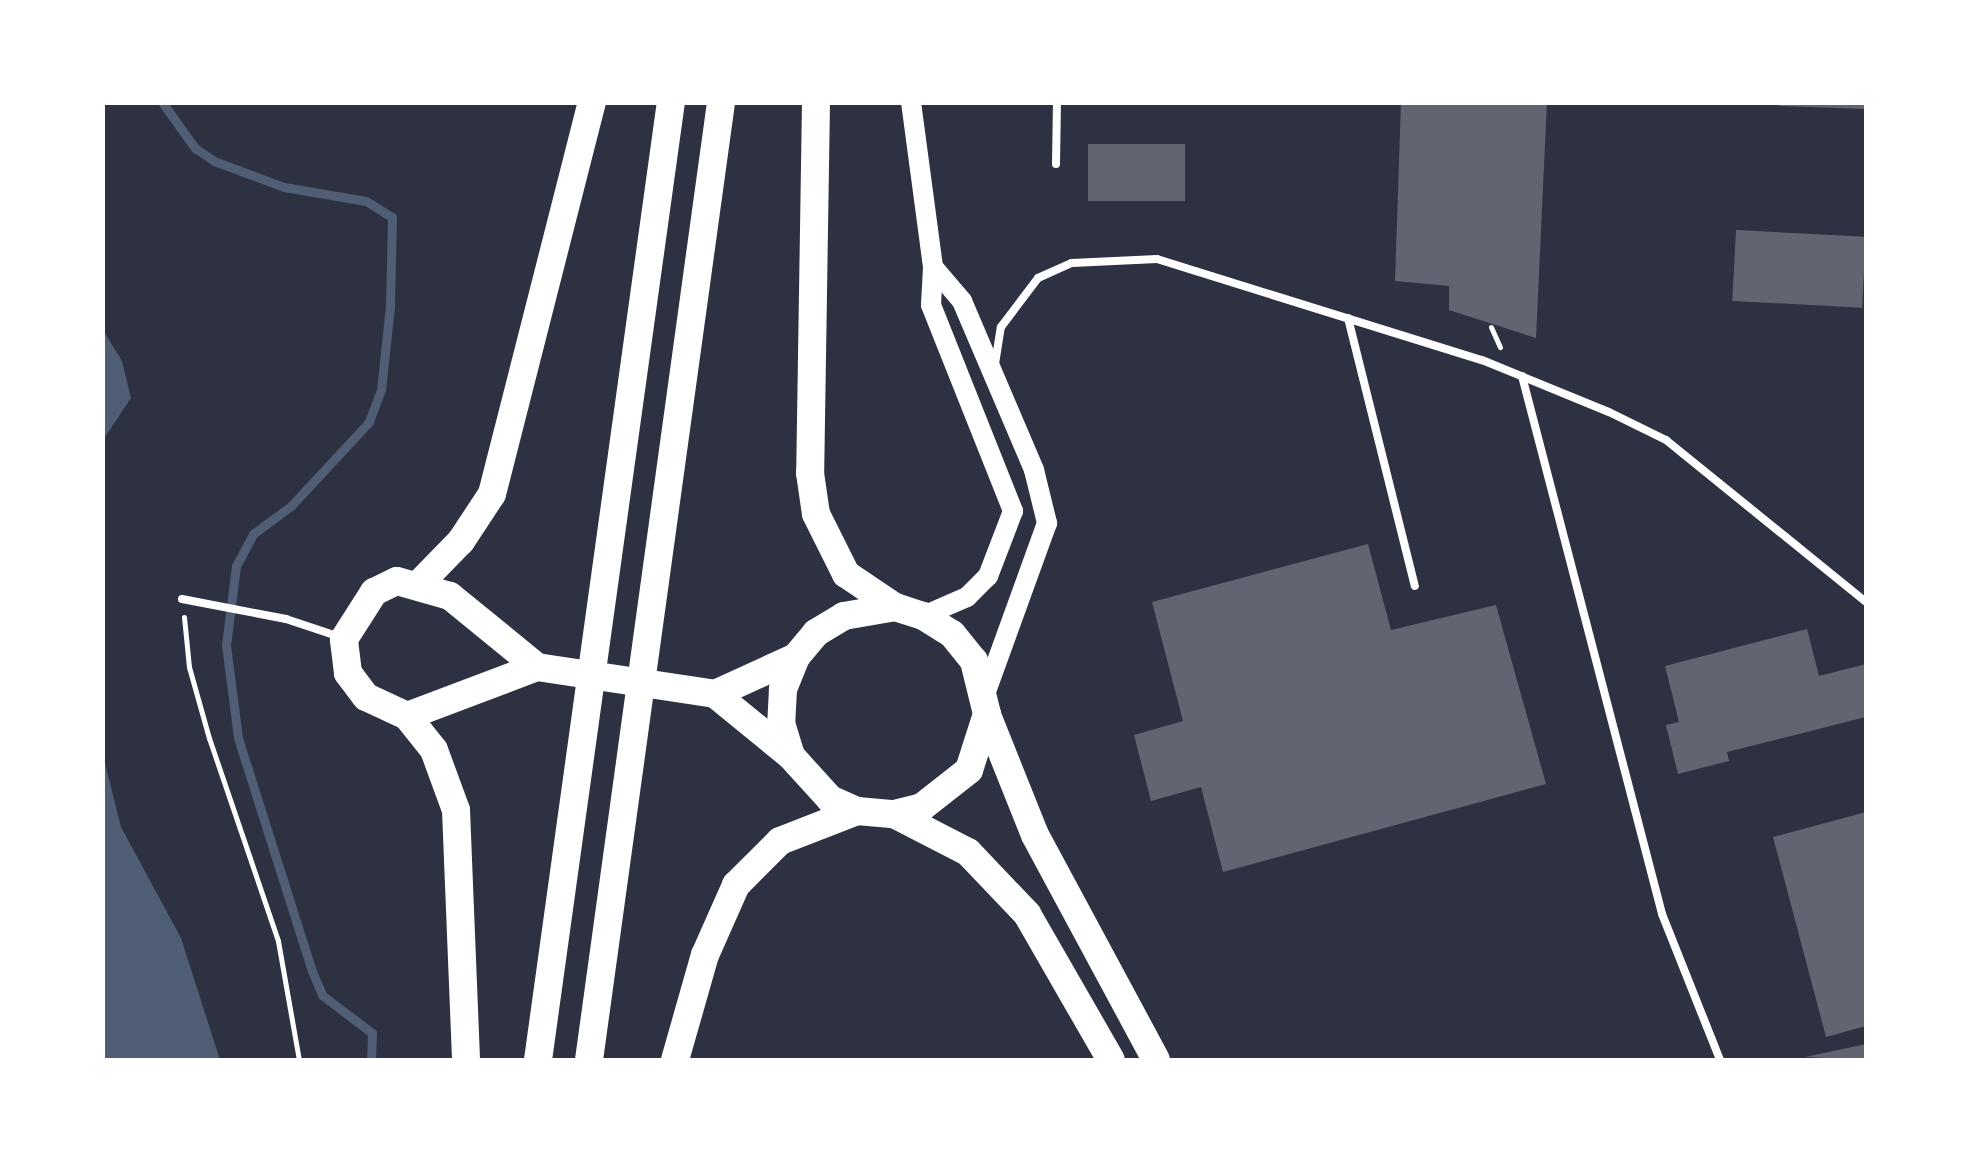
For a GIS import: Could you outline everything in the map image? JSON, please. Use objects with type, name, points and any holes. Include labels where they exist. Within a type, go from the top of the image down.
[{"type":"highway","points":[[420,583],[461,541],[492,494],[592,102]]},
{"type":"highway","points":[[538,1060],[671,102]]},
{"type":"highway","points":[[588,1060],[720,102]]},
{"type":"highway","points":[[816,102],[812,486],[816,514],[846,574],[952,634],[974,661],[1035,835],[1156,1060]]},
{"type":"highway","points":[[466,1060],[456,810],[434,750],[406,716],[366,697],[348,673],[344,639],[355,613],[374,592],[397,581],[420,583],[450,596],[536,668]]},
{"type":"highway","points":[[791,756],[782,724],[783,689],[796,657],[816,633],[844,616],[909,611]]},
{"type":"highway","points":[[714,694],[796,657]]},
{"type":"highway","points":[[406,716],[536,668],[714,694],[791,756],[818,790],[857,811],[894,814],[922,807],[968,770],[986,704]]},
{"type":"highway","points":[[674,1060],[704,955],[736,885],[780,841],[857,811]]},
{"type":"highway","points":[[894,814],[968,852],[1027,914],[1111,1060]]},
{"type":"main road","points":[[909,611],[967,597],[988,576],[1013,510],[930,305],[933,267],[910,102]]},
{"type":"main road","points":[[933,267],[962,301],[1034,470],[1047,523],[986,704]]},
{"type":"lane","points":[[1056,164],[1057,102]]},
{"type":"lane","points":[[993,374],[1002,327],[1038,278],[1072,263],[1156,259],[1522,376],[1666,440],[1866,602]]},
{"type":"lane","points":[[1348,318],[1415,586]]},
{"type":"lane","points":[[1522,376],[1662,914],[1720,1060]]},
{"type":"lane","points":[[182,599],[232,614],[286,619],[344,639]]},
{"type":"path","points":[[182,599],[189,667],[278,942],[300,1060]]},
{"type":"water","points":[[103,330],[122,361],[131,398],[103,440]]},
{"type":"water","points":[[103,637],[105,763],[121,827],[181,938],[220,1060],[103,1060]]},
{"type":"building","points":[[1401,102],[1547,102],[1536,338],[1449,310],[1449,286],[1395,281]]},
{"type":"building","points":[[1779,102],[1866,102],[1866,109],[1779,106]]},
{"type":"building","points":[[1088,144],[1185,144],[1185,201],[1088,201]]},
{"type":"building","points":[[1736,230],[1866,237],[1862,308],[1732,301]]},
{"type":"building","points":[[1368,544],[1391,630],[1496,605],[1546,784],[1223,872],[1201,787],[1151,801],[1134,735],[1183,721],[1152,602]]},
{"type":"building","points":[[1807,629],[1819,676],[1866,664],[1866,717],[1727,752],[1729,761],[1678,774],[1666,725],[1679,722],[1665,666]]},
{"type":"building","points":[[1866,812],[1866,1026],[1826,1037],[1773,837]]},
{"type":"building","points":[[1866,1044],[1866,1060],[1805,1057]]},
{"type":"waterway","points":[[162,102],[195,148],[214,161],[284,187],[366,201],[392,217],[390,306],[381,390],[369,422],[291,506],[253,534],[236,566],[226,645],[238,738],[312,971],[322,995],[372,1033],[371,1060]]}]
